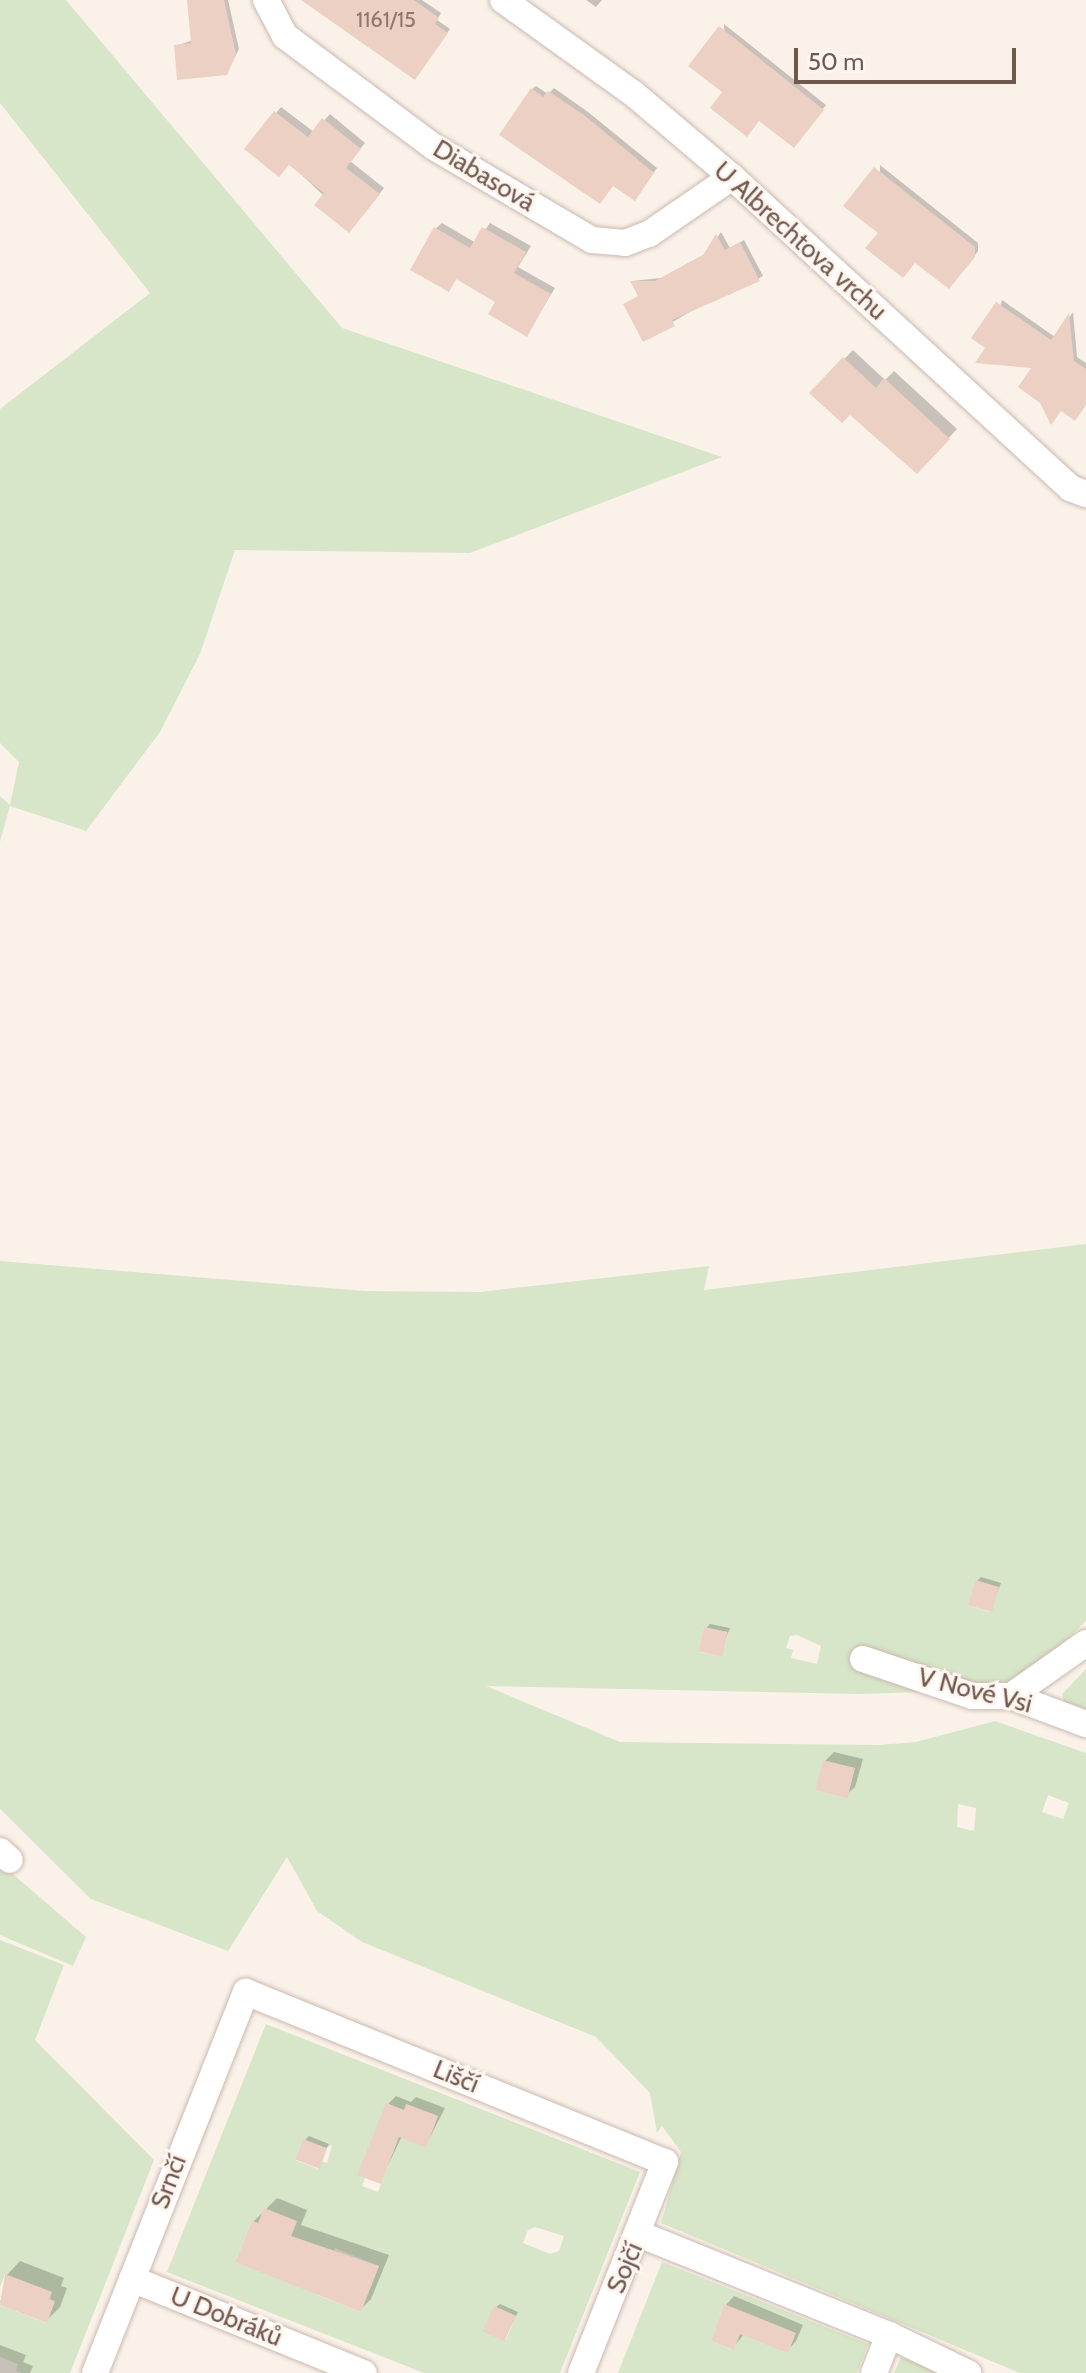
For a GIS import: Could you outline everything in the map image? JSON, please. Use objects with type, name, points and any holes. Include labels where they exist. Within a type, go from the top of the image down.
[{"type":"street","name":"Diabasová","points":[[266,0],[285,36],[434,147],[592,240],[625,243],[649,234],[732,177]]},
{"type":"street","name":"U Albrechtova vrchu","points":[[503,0],[634,94],[732,177],[1070,488],[1086,494]]},
{"type":"street","points":[[1011,1696],[1086,1643]]},
{"type":"street","name":"V Nové Vsi","points":[[863,1659],[972,1696],[1011,1696],[1086,1724]]},
{"type":"street","name":"Liščí","points":[[246,1992],[665,2162]]},
{"type":"street","name":"Srnčí","points":[[95,2373],[246,1992]]},
{"type":"street","name":"Sojčí","points":[[581,2373],[639,2234],[665,2162]]},
{"type":"street","points":[[639,2234],[889,2335],[968,2373]]},
{"type":"street","name":"U Dobráků","points":[[132,2279],[364,2373]]},
{"type":"street","points":[[874,2373],[889,2335]]},
{"type":"green space","points":[[0,0],[66,0],[342,328],[722,457],[470,553],[235,550],[200,654],[160,732],[86,831],[10,806],[0,842],[0,796],[10,805],[19,762],[0,743],[0,409],[150,293],[0,103]]},
{"type":"green space","points":[[1086,1244],[1086,1621],[1014,1689],[860,1694],[486,1686],[620,1742],[879,1745],[916,1742],[995,1721],[1086,1753],[1086,2373],[1020,2373],[661,2223],[681,2152],[662,2126],[657,2133],[650,2093],[596,2037],[362,1942],[317,1911],[287,1857],[228,1951],[91,1899],[0,1809],[0,1261],[365,1291],[480,1292],[709,1266],[704,1290]],"holes":[[[975,1580],[999,1587],[990,1612],[968,1605]],[[704,1627],[729,1632],[721,1656],[699,1652]],[[797,1635],[821,1646],[817,1664],[791,1658],[793,1650],[786,1648],[790,1636]],[[823,1761],[855,1768],[847,1797],[816,1790]],[[1048,1795],[1069,1803],[1063,1819],[1042,1812]],[[958,1804],[976,1808],[974,1831],[957,1827]]]},
{"type":"green space","points":[[1086,1669],[1086,1716],[1065,1704],[1062,1694]]},
{"type":"green space","points":[[0,1863],[86,1937],[73,1966],[0,1935]]},
{"type":"green space","points":[[0,1940],[64,1965],[35,2040],[154,2160],[70,2373],[22,2373],[16,2371],[18,2364],[0,2357],[0,2305],[46,2323],[52,2292],[5,2274],[0,2287]]},
{"type":"green space","points":[[266,2024],[640,2172],[560,2373],[424,2373],[167,2272]],"holes":[[[386,2103],[404,2110],[407,2104],[438,2116],[426,2147],[377,2128]],[[303,2139],[325,2148],[332,2145],[327,2163],[321,2161],[318,2169],[295,2160]],[[370,2164],[386,2170],[378,2192],[362,2186]],[[265,2208],[297,2222],[291,2236],[235,2262],[252,2221],[258,2223]],[[535,2227],[564,2236],[559,2251],[550,2254],[523,2243],[528,2230]],[[335,2248],[379,2266],[361,2312],[317,2295]],[[494,2307],[516,2316],[506,2340],[484,2331]]]},
{"type":"green space","points":[[662,2262],[868,2344],[857,2373],[618,2373]],"holes":[[[724,2304],[747,2337],[740,2334],[733,2350],[711,2341]]]},
{"type":"green space","points":[[901,2357],[940,2373],[894,2373]]},
{"type":"building","points":[[187,0],[224,0],[236,54],[227,75],[177,80],[174,45],[191,43]]},
{"type":"building","points":[[301,0],[414,0],[439,18],[435,24],[448,33],[415,80]]},
{"type":"building","points":[[719,26],[824,110],[794,148],[759,121],[747,137],[710,108],[722,92],[688,66]]},
{"type":"building","points":[[531,88],[543,97],[548,91],[584,115],[654,173],[635,201],[613,186],[600,204],[499,135]]},
{"type":"building","points":[[274,111],[308,137],[322,118],[361,149],[346,168],[380,194],[349,233],[314,205],[324,193],[289,165],[279,177],[244,149]]},
{"type":"building","points":[[874,167],[975,247],[975,257],[949,289],[915,263],[903,278],[865,248],[878,233],[843,206]]},
{"type":"building","points":[[434,227],[470,248],[482,227],[526,252],[514,273],[551,294],[527,337],[488,314],[495,302],[456,279],[449,292],[410,270]]},
{"type":"building","points":[[716,234],[725,250],[740,242],[760,281],[672,320],[675,326],[643,342],[623,304],[638,296],[630,281],[655,281],[703,255]]},
{"type":"building","points":[[996,302],[1051,340],[1069,313],[1074,361],[1086,369],[1086,405],[1075,421],[1061,411],[1051,425],[1040,403],[1018,387],[1031,368],[975,363],[985,348],[971,338]]},
{"type":"building","points":[[843,357],[876,388],[884,378],[950,439],[917,474],[850,415],[842,423],[809,393]]},
{"type":"building","points":[[975,1580],[999,1587],[992,1612],[968,1605]]},
{"type":"building","points":[[704,1627],[727,1632],[722,1656],[699,1651]]},
{"type":"building","points":[[823,1760],[855,1768],[848,1798],[816,1790]]},
{"type":"building","points":[[386,2103],[404,2110],[406,2104],[438,2116],[426,2148],[399,2137],[381,2184],[357,2175]]},
{"type":"building","points":[[303,2139],[327,2148],[319,2169],[295,2160]]},
{"type":"building","points":[[264,2208],[297,2221],[291,2236],[379,2266],[361,2312],[235,2262],[252,2221],[258,2223]]},
{"type":"building","points":[[5,2274],[52,2292],[49,2299],[55,2301],[47,2323],[0,2305]]},
{"type":"building","points":[[724,2304],[796,2333],[788,2353],[740,2334],[734,2350],[711,2341]]},
{"type":"building","points":[[494,2306],[516,2316],[505,2341],[483,2332]]}]
